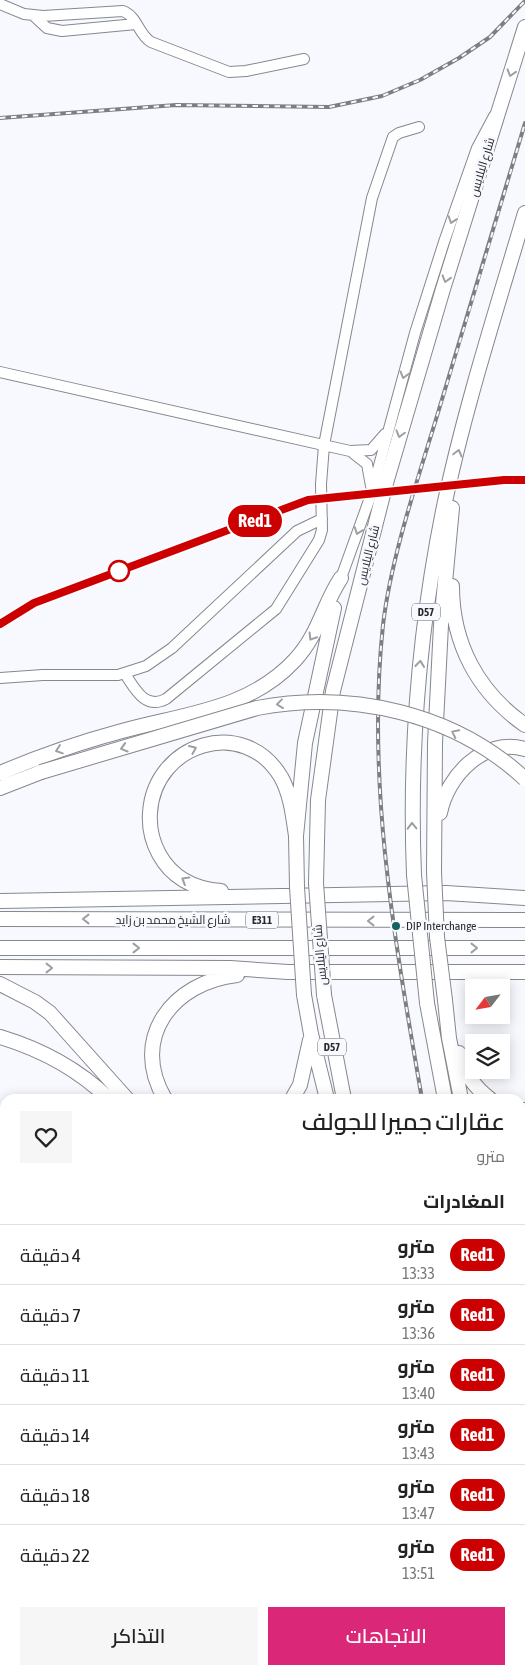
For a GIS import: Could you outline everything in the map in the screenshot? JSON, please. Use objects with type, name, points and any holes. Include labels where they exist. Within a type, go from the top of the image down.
[{"type":"highway","name":"شارع اليلايس","points":[[343,1094],[324,995],[316,883],[318,800],[333,692],[386,483],[443,289],[525,27]]},
{"type":"highway","name":"D57","points":[[444,1094],[427,1003],[414,875],[412,783],[418,681],[429,592],[451,478],[525,212]]},
{"type":"highway","points":[[451,478],[452,504],[446,560],[435,743],[434,872],[437,937],[444,1000],[460,1094]]},
{"type":"highway","points":[[446,560],[452,576],[455,622],[471,666],[499,705],[525,725]]},
{"type":"highway","points":[[0,772],[97,738],[219,708],[259,690],[287,668],[306,646],[341,578]]},
{"type":"highway","points":[[326,1094],[311,1034],[304,994],[297,886],[296,836],[309,717],[341,578]]},
{"type":"highway","points":[[0,788],[41,772],[257,708],[279,704],[327,702],[396,710],[428,721],[483,748],[525,779]]},
{"type":"highway","points":[[284,897],[257,892],[208,890],[182,880],[163,861],[152,836],[150,822],[153,791],[166,768],[189,750],[216,743],[244,746],[265,759],[280,776],[290,802],[296,836]]},
{"type":"highway","points":[[434,840],[442,800],[455,776],[474,760],[495,750],[506,747],[525,749]]},
{"type":"highway","points":[[464,895],[486,890],[525,890]]},
{"type":"highway","points":[[0,901],[446,893],[525,898]]},
{"type":"highway","name":"شارع الشيخ محمد بن زايد","points":[[0,919],[525,920]]},
{"type":"highway","points":[[0,948],[525,948]]},
{"type":"highway","points":[[0,967],[230,968],[288,972],[486,974],[525,972]]},
{"type":"highway","points":[[163,1094],[155,1077],[153,1046],[160,1025],[171,1006],[181,995],[206,981],[223,977],[288,972]]},
{"type":"highway","points":[[486,974],[525,977]]},
{"type":"highway","points":[[0,984],[35,1002],[50,1013],[123,1094]]},
{"type":"highway","points":[[446,1016],[454,1029],[468,1077],[484,1094]]},
{"type":"highway","points":[[294,1094],[302,1076],[311,1034]]},
{"type":"highway","points":[[0,1038],[46,1055],[84,1079],[103,1094]]},
{"type":"street","points":[[0,4],[34,16],[120,11],[130,15],[142,35],[151,42],[223,71],[246,71],[304,60]]},
{"type":"street","points":[[34,16],[43,25],[57,31],[136,24]]},
{"type":"street","points":[[341,578],[371,495],[415,333],[464,185],[489,122],[499,112]]},
{"type":"street","points":[[125,674],[144,700],[155,703],[166,699],[279,605],[319,540],[322,530],[321,484],[324,445],[378,176],[393,138],[399,133],[419,127]]},
{"type":"street","points":[[0,372],[350,451],[362,452],[374,448],[391,425]]},
{"type":"street","points":[[350,451],[367,464],[371,477],[371,495]]},
{"type":"street","points":[[0,678],[125,674],[146,666],[163,656],[298,532],[322,519]]},
{"type":"railway","points":[[0,118],[176,105],[329,107],[382,96],[420,80],[459,58],[490,37],[525,1]]},
{"type":"railway","points":[[421,1094],[393,922],[381,803],[378,744],[383,625],[398,546],[525,123]]},
{"type":"metro line","name":"Red1","points":[[0,624],[34,603],[308,500],[504,480],[525,480]]},
{"type":"place","name":"DIP Interchange","points":[[396,926]]}]
